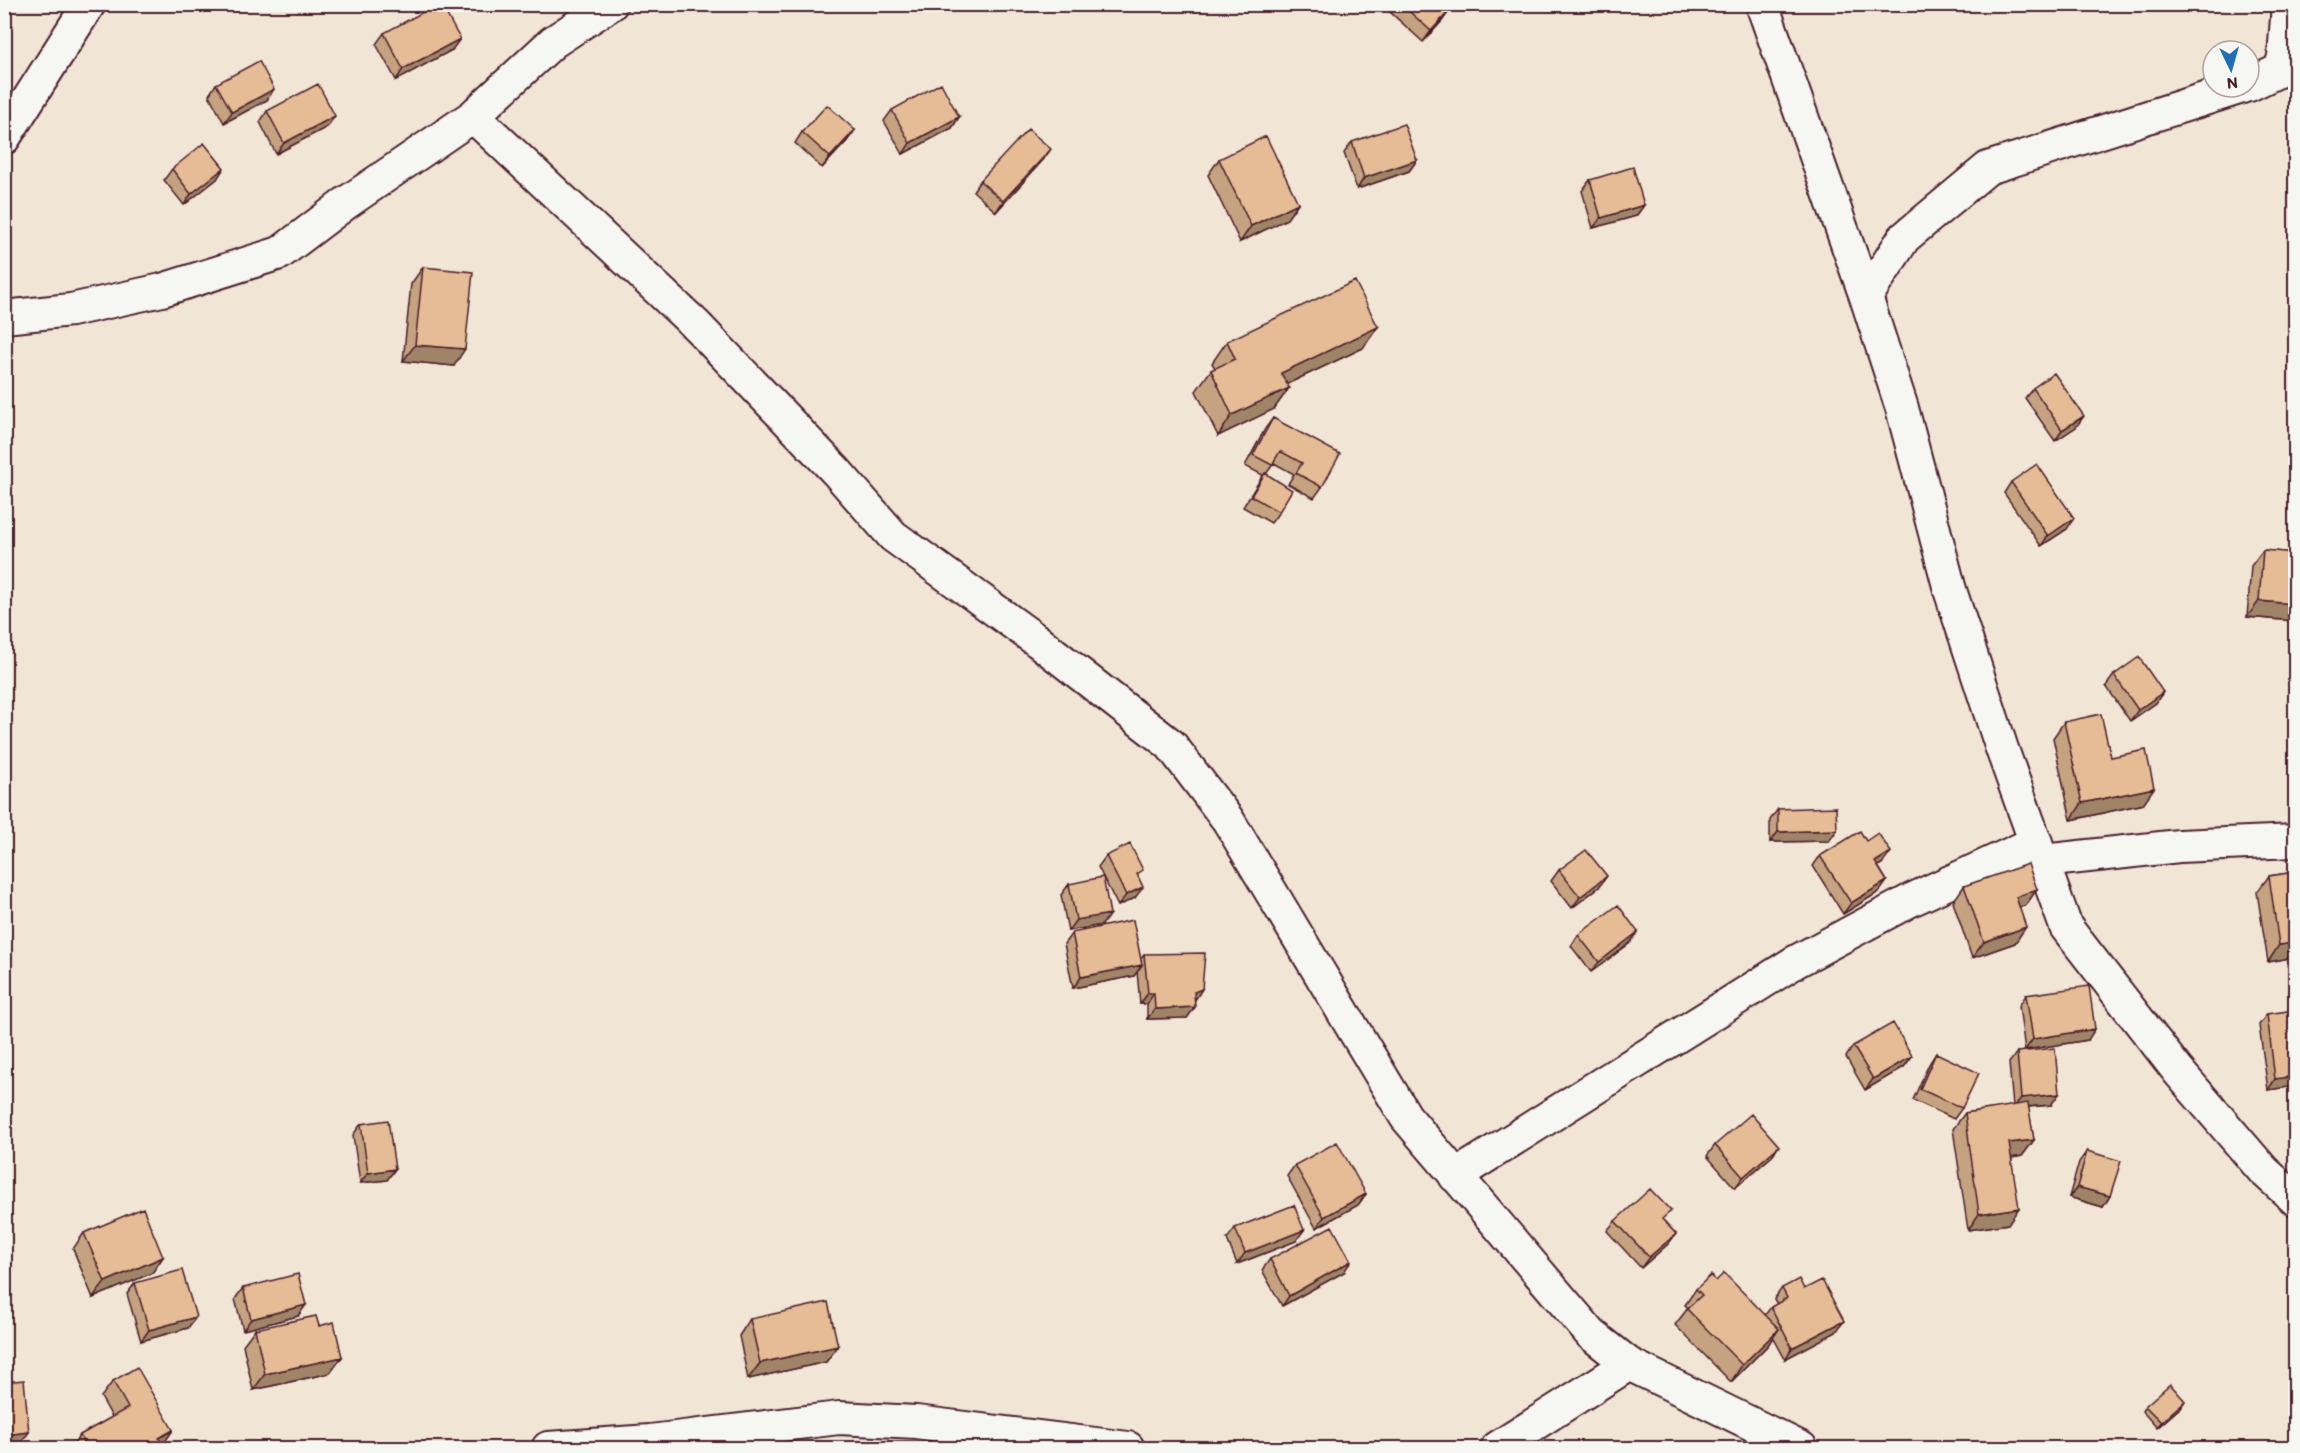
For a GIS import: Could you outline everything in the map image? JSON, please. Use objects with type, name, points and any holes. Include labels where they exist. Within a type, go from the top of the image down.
[{"type":"street","points":[[4,138],[89,4]]},
{"type":"street","points":[[4,317],[71,310],[162,290],[279,253],[346,203],[473,116],[553,42],[611,4]]},
{"type":"street","points":[[1762,4],[1866,297],[1902,408],[1950,590],[2002,749],[2066,927],[2178,1071],[2263,1170],[2295,1200]]},
{"type":"street","points":[[2261,79],[2280,70],[2284,57],[2288,4]]},
{"type":"street","points":[[1866,297],[1904,238],[1988,168],[2204,99]]},
{"type":"street","points":[[473,116],[697,326],[836,471],[893,536],[1038,642],[1172,745],[1228,820],[1406,1117],[1591,1334],[1629,1364],[1801,1449]]},
{"type":"street","points":[[1455,1176],[1795,962],[1911,900],[2039,852],[2295,841]]},
{"type":"street","points":[[1497,1449],[1629,1364]]},
{"type":"street","points":[[548,1449],[650,1441],[839,1418],[916,1422],[1128,1449]]},
{"type":"building","points":[[441,4],[460,39],[403,69],[384,33]]},
{"type":"building","points":[[1401,4],[1444,4],[1450,10],[1431,31]]},
{"type":"building","points":[[259,61],[274,89],[232,112],[216,84]]},
{"type":"building","points":[[941,83],[959,117],[910,143],[892,110]]},
{"type":"building","points":[[318,84],[335,116],[284,143],[267,111]]},
{"type":"building","points":[[827,105],[855,130],[830,157],[802,132]]},
{"type":"building","points":[[1404,124],[1417,160],[1364,178],[1352,142]]},
{"type":"building","points":[[1028,129],[1051,149],[1003,201],[980,181]]},
{"type":"building","points":[[1266,136],[1298,203],[1251,226],[1219,159]]},
{"type":"building","points":[[204,143],[224,168],[191,194],[172,169]]},
{"type":"building","points":[[1633,167],[1644,205],[1601,218],[1590,180]]},
{"type":"building","points":[[423,267],[473,272],[465,349],[415,345]]},
{"type":"building","points":[[1355,281],[1378,327],[1281,373],[1289,388],[1232,415],[1211,370],[1235,359],[1227,341]]},
{"type":"building","points":[[2054,373],[2084,416],[2062,430],[2033,388]]},
{"type":"building","points":[[1273,418],[1340,454],[1322,487],[1296,473],[1302,463],[1280,451],[1272,465],[1253,455]]},
{"type":"building","points":[[2037,464],[2074,518],[2048,536],[2011,482]]},
{"type":"building","points":[[1265,473],[1292,490],[1279,512],[1251,496]]},
{"type":"building","points":[[2263,550],[2295,553],[2295,604],[2259,601]]},
{"type":"building","points":[[2139,657],[2163,692],[2138,710],[2114,675]]},
{"type":"building","points":[[2101,714],[2111,757],[2146,750],[2154,788],[2082,803],[2064,722]]},
{"type":"building","points":[[1836,807],[1837,830],[1778,832],[1778,809]]},
{"type":"building","points":[[1860,831],[1866,841],[1878,833],[1891,852],[1875,862],[1887,881],[1851,903],[1820,856]]},
{"type":"building","points":[[1130,844],[1143,870],[1137,874],[1143,887],[1126,895],[1106,856]]},
{"type":"building","points":[[1586,850],[1607,876],[1580,897],[1559,870]]},
{"type":"building","points":[[2028,864],[2037,889],[2016,897],[2026,927],[1984,942],[1964,886]]},
{"type":"building","points":[[2295,872],[2295,943],[2279,945],[2269,876]]},
{"type":"building","points":[[1103,877],[1110,914],[1076,920],[1069,884]]},
{"type":"building","points":[[1618,905],[1638,932],[1599,962],[1578,935]]},
{"type":"building","points":[[1133,920],[1142,965],[1081,977],[1072,933]]},
{"type":"building","points":[[1205,953],[1202,989],[1194,992],[1195,1007],[1155,1009],[1154,993],[1148,993],[1144,954]]},
{"type":"building","points":[[2089,986],[2095,1029],[2033,1039],[2026,995]]},
{"type":"building","points":[[2295,1010],[2295,1076],[2275,1079],[2267,1014]]},
{"type":"building","points":[[1893,1023],[1912,1056],[1873,1079],[1853,1046]]},
{"type":"building","points":[[2055,1048],[2059,1094],[2021,1098],[2017,1052]]},
{"type":"building","points":[[1936,1053],[1979,1073],[1962,1108],[1920,1089]]},
{"type":"building","points":[[2028,1103],[2034,1140],[2009,1143],[2019,1208],[1979,1214],[1965,1113]]},
{"type":"building","points":[[1751,1114],[1779,1146],[1743,1177],[1715,1145]]},
{"type":"building","points":[[388,1120],[395,1169],[368,1173],[361,1124]]},
{"type":"building","points":[[1337,1142],[1366,1194],[1324,1217],[1295,1165]]},
{"type":"building","points":[[2087,1151],[2121,1161],[2110,1196],[2077,1187]]},
{"type":"building","points":[[1650,1189],[1671,1211],[1662,1219],[1676,1234],[1649,1257],[1615,1221]]},
{"type":"building","points":[[1294,1205],[1304,1230],[1245,1253],[1235,1228]]},
{"type":"building","points":[[143,1208],[163,1257],[105,1282],[84,1233]]},
{"type":"building","points":[[1332,1226],[1351,1261],[1289,1296],[1270,1259]]},
{"type":"building","points":[[182,1270],[196,1317],[149,1330],[135,1283]]},
{"type":"building","points":[[1724,1273],[1779,1329],[1742,1365],[1687,1309],[1702,1295],[1696,1289],[1711,1275],[1716,1281]]},
{"type":"building","points":[[298,1274],[306,1305],[251,1319],[243,1288]]},
{"type":"building","points":[[1799,1279],[1804,1289],[1822,1280],[1844,1321],[1792,1348],[1771,1307],[1787,1298],[1782,1288]]},
{"type":"building","points":[[828,1302],[838,1346],[760,1363],[750,1319]]},
{"type":"building","points":[[316,1316],[319,1326],[334,1322],[342,1357],[265,1374],[255,1329]]},
{"type":"building","points":[[137,1367],[173,1430],[159,1438],[165,1449],[87,1449],[80,1435],[128,1408],[113,1381]]},
{"type":"building","points":[[24,1380],[29,1432],[4,1435],[4,1382]]},
{"type":"building","points":[[2170,1384],[2185,1401],[2161,1422],[2145,1406]]}]
